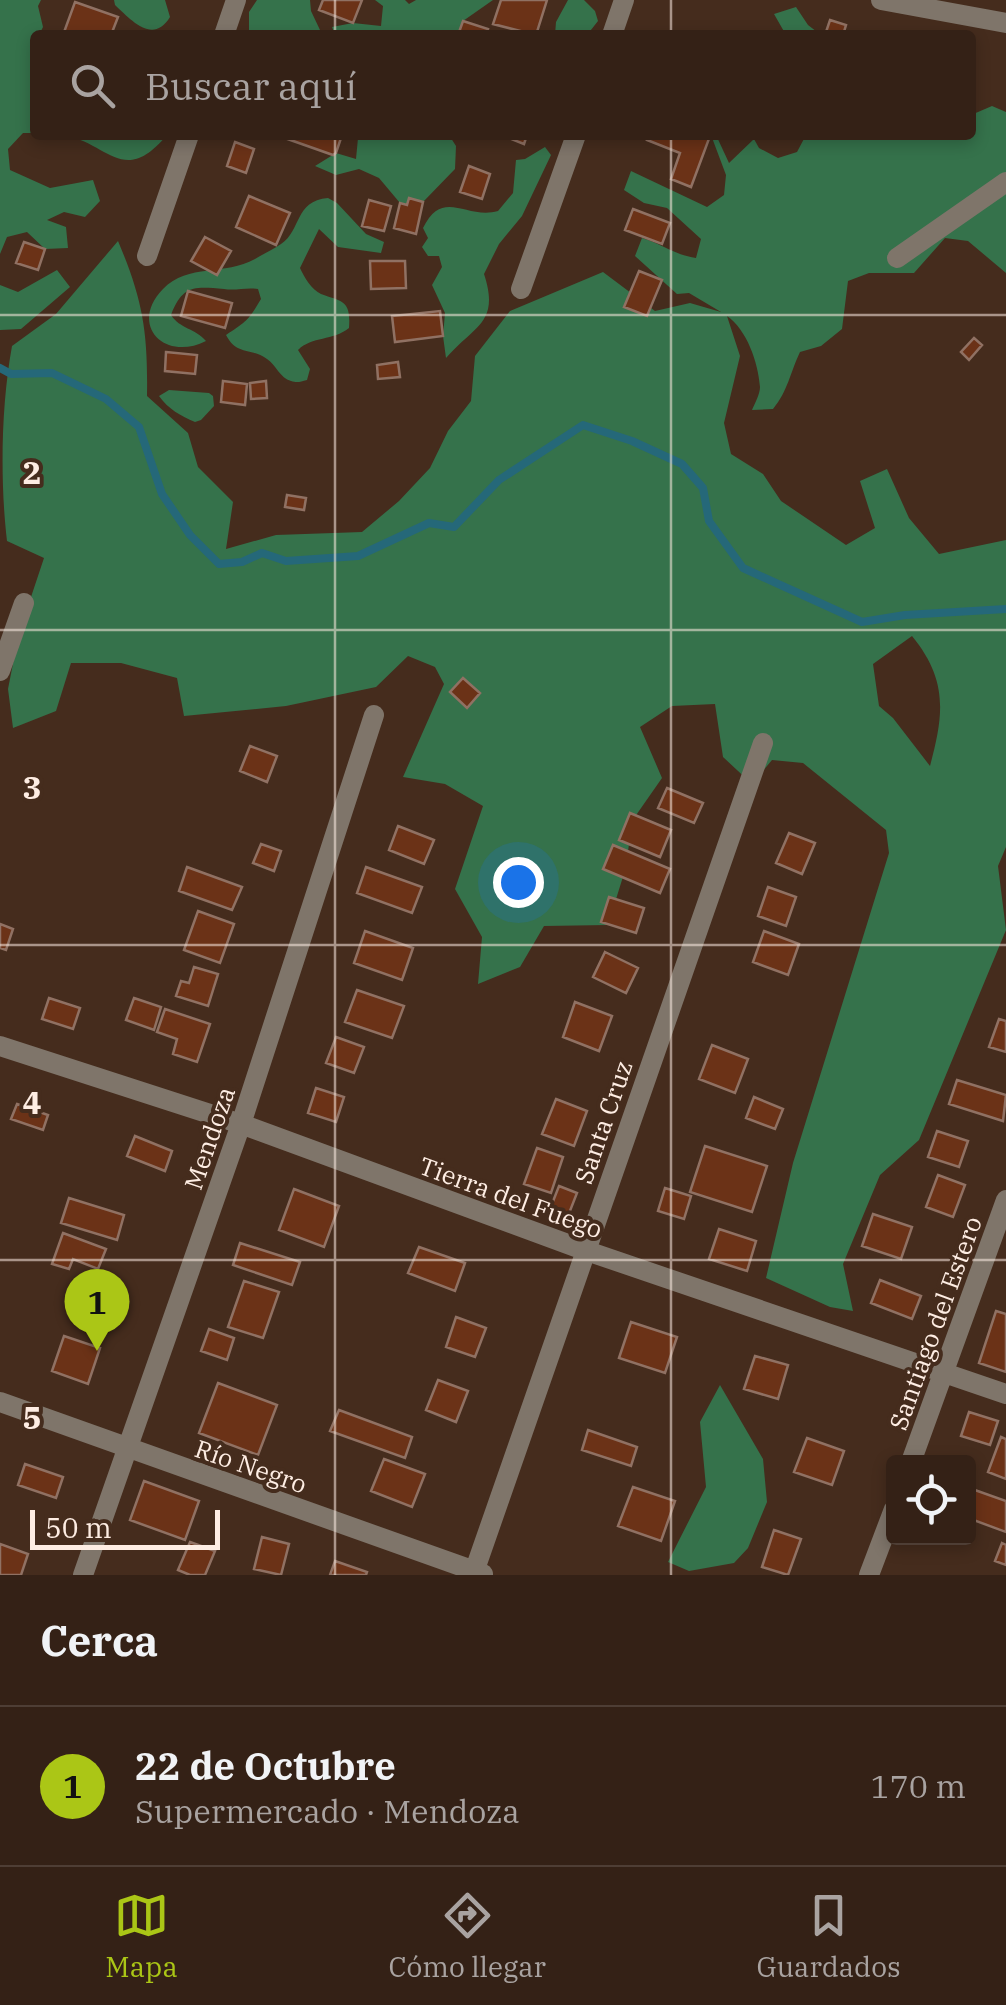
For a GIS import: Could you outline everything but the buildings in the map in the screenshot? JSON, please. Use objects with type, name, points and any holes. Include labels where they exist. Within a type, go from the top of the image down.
[{"type":"street","points":[[226,30],[236,0]]},
{"type":"street","points":[[614,30],[624,0]]},
{"type":"street","points":[[882,0],[1001,22],[1006,0]]},
{"type":"street","points":[[147,256],[187,140]]},
{"type":"street","points":[[521,289],[574,140]]},
{"type":"street","points":[[897,258],[1006,182]]},
{"type":"street","points":[[0,671],[24,603]]},
{"type":"street","name":"Mendoza","points":[[82,1575],[241,1124],[374,715]]},
{"type":"street","name":"Santa Cruz","points":[[478,1574],[584,1250],[763,742]]},
{"type":"street","name":"Tierra del Fuego","points":[[0,1046],[241,1124],[584,1250],[1006,1394]]},
{"type":"street","name":"Santiago del Estero","points":[[914,1455],[1006,1200]]},
{"type":"street","name":"Río Negro","points":[[0,1402],[478,1574]]},
{"type":"street","points":[[869,1575],[886,1530]]},
{"type":"green space","points":[[0,0],[41,0],[38,6],[43,27],[30,30],[30,133],[23,133],[8,149],[10,170],[50,188],[93,180],[100,201],[85,217],[64,212],[47,220],[66,227],[68,248],[45,249],[27,232],[7,237],[0,254]]},
{"type":"green space","points":[[114,0],[165,0],[170,17],[156,29],[142,27]]},
{"type":"green space","points":[[257,0],[310,0],[320,30],[249,30],[249,12]]},
{"type":"green space","points":[[375,0],[405,0],[409,4],[416,0],[493,0],[463,21],[460,30],[333,30],[332,27],[353,23],[381,26],[383,6]]},
{"type":"green space","points":[[568,0],[584,0],[595,11],[598,21],[591,30],[555,30]]},
{"type":"green space","points":[[796,7],[814,30],[783,30],[774,14]]},
{"type":"green space","points":[[992,106],[1006,112],[1006,273],[968,241],[945,238],[914,273],[869,273],[848,281],[842,329],[821,346],[800,352],[773,409],[752,410],[760,390],[757,367],[746,338],[727,316],[740,356],[724,423],[731,454],[763,474],[781,501],[846,545],[875,528],[860,481],[887,469],[909,518],[939,554],[1006,540],[1006,847],[998,866],[1006,930],[919,1140],[880,1175],[843,1264],[853,1311],[830,1307],[766,1278],[793,1163],[889,853],[886,830],[803,763],[772,760],[752,784],[723,757],[715,704],[672,706],[640,727],[662,778],[632,821],[626,867],[608,925],[544,926],[520,967],[478,984],[482,937],[455,889],[483,806],[445,784],[403,777],[444,684],[435,667],[408,656],[376,687],[286,706],[184,716],[177,678],[121,663],[71,663],[56,711],[13,728],[8,689],[19,633],[44,558],[7,541],[4,419],[12,346],[56,314],[118,241],[142,317],[147,396],[188,433],[198,467],[233,502],[226,549],[276,535],[362,532],[430,468],[448,431],[471,401],[475,356],[510,311],[603,272],[655,311],[690,303],[721,312],[689,293],[677,294],[635,256],[642,238],[696,258],[701,239],[667,208],[644,203],[624,190],[631,171],[707,207],[724,195],[726,175],[713,140],[718,140],[729,163],[753,140],[778,158],[797,152],[803,140],[976,140],[976,113]],"holes":[[[912,636],[932,668],[940,714],[930,766],[879,706],[873,664]]]},
{"type":"green space","points":[[81,140],[162,140],[139,158],[117,158]]},
{"type":"green space","points":[[358,140],[452,140],[456,146],[455,169],[423,202],[409,199],[407,205],[400,203],[379,178],[359,169],[336,175],[315,166],[336,153],[356,159]]},
{"type":"green space","points":[[545,147],[551,155],[522,216],[499,244],[484,274],[487,313],[446,358],[445,313],[432,285],[442,267],[439,256],[428,256],[422,247],[428,238],[423,228],[439,209],[447,207],[498,211],[513,193],[516,160]]},
{"type":"green space","points":[[328,198],[366,234],[384,242],[381,253],[338,247],[319,229],[300,268],[318,292],[347,307],[349,328],[298,350],[310,369],[307,380],[287,379],[267,359],[239,349],[226,335],[253,312],[261,299],[258,289],[191,290],[180,298],[171,315],[206,341],[177,347],[156,336],[149,315],[163,289],[184,276],[255,259],[288,238],[309,204]]},
{"type":"green space","points":[[57,270],[70,287],[21,329],[0,330],[0,285],[18,292]]},
{"type":"green space","points":[[169,390],[209,393],[214,406],[195,422],[175,412],[159,396]]},
{"type":"green space","points":[[720,1385],[763,1459],[767,1502],[748,1548],[734,1563],[689,1571],[668,1562],[706,1487],[700,1422]]},
{"type":"waterway","points":[[0,368],[11,374],[52,373],[106,399],[139,427],[162,494],[190,535],[219,564],[242,562],[262,553],[286,561],[358,556],[429,523],[454,527],[499,480],[583,425],[632,441],[682,464],[703,488],[709,521],[743,568],[862,622],[905,615],[1006,609]]},
{"type":"place","name":"22 de Octubre","points":[[97,1351]]}]
